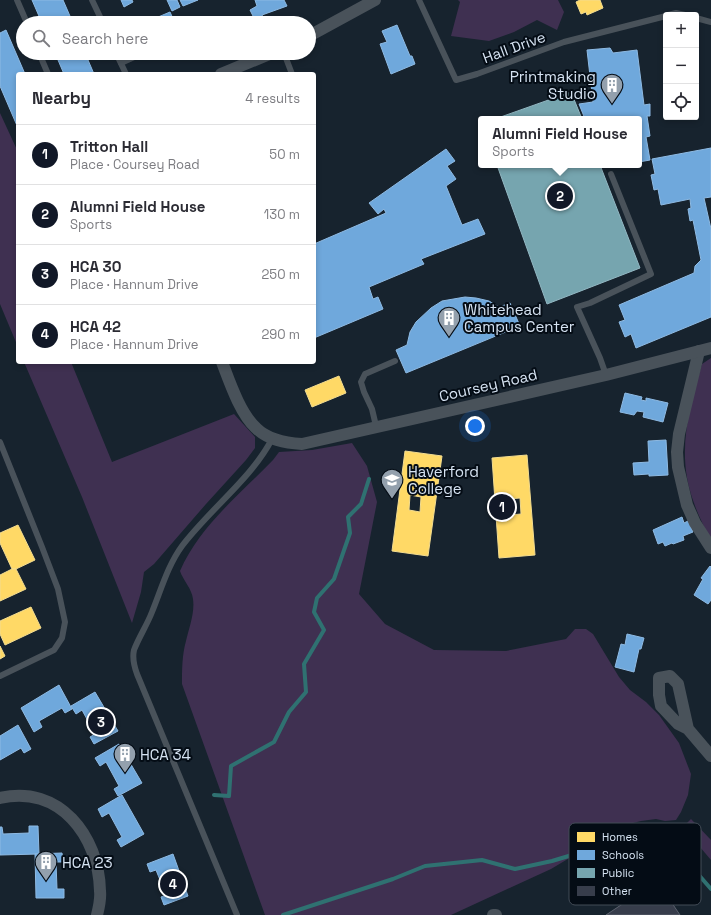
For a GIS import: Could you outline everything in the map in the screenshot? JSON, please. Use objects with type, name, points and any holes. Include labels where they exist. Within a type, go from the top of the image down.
[{"type":"street","points":[[316,32],[375,0]]},
{"type":"street","points":[[226,72],[255,60]]},
{"type":"street","name":"Coursey Road","points":[[223,364],[234,392],[248,418],[256,428],[272,438],[286,443],[302,444],[606,375],[711,348]]},
{"type":"street","points":[[699,351],[679,434],[677,452],[678,467],[687,505],[695,523],[711,548]]},
{"type":"street","points":[[688,729],[711,756]]},
{"type":"street","points":[[0,798],[15,796],[42,799],[61,808],[77,823],[85,834],[99,877],[100,891],[97,915]]},
{"type":"lane","points":[[17,0],[24,16]]},
{"type":"lane","points":[[92,0],[100,16]]},
{"type":"lane","name":"Hall Drive","points":[[419,0],[456,80],[477,74],[564,42],[663,16]]},
{"type":"lane","points":[[699,19],[711,22]]},
{"type":"lane","points":[[42,60],[47,72]]},
{"type":"lane","points":[[120,60],[125,72]]},
{"type":"lane","points":[[121,63],[128,60]]},
{"type":"lane","points":[[287,60],[291,72]]},
{"type":"lane","points":[[606,375],[577,307],[590,303],[651,274],[611,174]]},
{"type":"lane","points":[[376,426],[372,409],[361,382],[365,374],[395,361]]},
{"type":"lane","points":[[237,915],[137,674],[132,656],[152,612],[168,571],[181,547],[204,519],[260,460],[272,438]]},
{"type":"lane","points":[[0,442],[58,589],[64,622],[62,638],[54,650],[0,676]]},
{"type":"shaded area","points":[[458,0],[558,0],[564,12],[557,30],[537,20],[514,32],[489,41],[451,36],[460,2]]},
{"type":"shaded area","points":[[0,113],[16,148],[16,342],[0,304]]},
{"type":"shaded area","points":[[711,358],[711,540],[694,503],[686,468],[685,451],[686,434],[692,399],[702,364]]},
{"type":"shaded area","points":[[25,364],[72,364],[112,462],[234,414],[255,437],[255,448],[246,460],[154,564],[144,572],[141,592],[132,623],[82,497]]},
{"type":"shaded area","points":[[352,443],[367,466],[377,502],[359,594],[385,624],[434,650],[506,651],[566,639],[575,629],[586,629],[593,634],[619,677],[630,690],[646,702],[659,715],[679,743],[691,774],[688,795],[676,820],[665,821],[656,819],[633,823],[569,823],[569,858],[551,869],[451,915],[265,915],[182,684],[184,652],[193,610],[193,599],[180,571],[188,555],[209,526],[279,452],[312,450]]},
{"type":"shaded area","points":[[691,819],[695,823],[687,823]]},
{"type":"shaded area","points":[[701,830],[711,840],[711,860],[701,848]]},
{"type":"building: Homes","points":[[580,0],[600,0],[603,8],[587,15],[586,12],[581,14],[576,2]]},
{"type":"building: Homes","points":[[339,376],[346,393],[312,407],[305,390]]},
{"type":"building: Homes","points":[[405,451],[442,456],[428,556],[392,551]],"holes":[[[410,495],[421,497],[420,512],[409,510]]]},
{"type":"building: Homes","points":[[527,455],[535,555],[499,558],[492,458]],"holes":[[[520,498],[521,514],[510,515],[509,499]]]},
{"type":"building: Homes","points":[[18,525],[35,560],[16,569],[12,569],[0,543],[0,533]]},
{"type":"building: Homes","points":[[12,569],[16,569],[26,589],[0,601],[0,575]]},
{"type":"building: Homes","points":[[31,607],[41,628],[5,645],[0,634],[0,621]]},
{"type":"building: Homes","points":[[0,646],[5,656],[0,659]]},
{"type":"building: Schools","points":[[32,0],[63,0],[70,16],[39,16]]},
{"type":"building: Schools","points":[[121,0],[132,0],[133,2],[124,7]]},
{"type":"building: Schools","points":[[167,0],[177,0],[180,7],[172,11]]},
{"type":"building: Schools","points":[[180,0],[198,0],[183,6]]},
{"type":"building: Schools","points":[[255,0],[284,0],[287,6],[262,16],[253,16],[250,10],[257,6]]},
{"type":"building: Schools","points":[[170,12],[172,16],[160,16]]},
{"type":"building: Schools","points":[[397,25],[415,64],[391,74],[380,44],[387,42],[382,31]]},
{"type":"building: Schools","points":[[6,30],[16,53],[16,60],[19,60],[24,72],[16,72],[16,123],[0,86],[0,33]]},
{"type":"building: Schools","name":"Printmaking Studio","points":[[610,48],[613,53],[637,50],[644,105],[650,104],[650,116],[647,116],[650,136],[646,137],[650,160],[642,161],[642,116],[584,116],[579,104],[593,102],[587,50]]},
{"type":"building: Schools","points":[[58,60],[88,60],[93,72],[63,72]]},
{"type":"building: Schools","points":[[711,148],[711,197],[704,198],[711,229],[711,317],[636,348],[631,334],[625,337],[619,322],[625,320],[619,305],[694,273],[695,266],[701,260],[693,220],[690,221],[688,209],[691,208],[690,199],[661,205],[658,189],[654,190],[651,175],[655,174],[652,159]]},
{"type":"building: Schools","points":[[446,149],[455,161],[447,166],[456,179],[446,186],[462,225],[478,219],[485,234],[421,259],[424,264],[369,287],[373,299],[378,297],[383,309],[316,337],[316,243],[386,213],[384,209],[378,214],[369,203]]},
{"type":"building: Schools","name":"Whitehead Campus Center","points":[[465,297],[489,301],[499,307],[510,303],[520,326],[406,373],[396,350],[407,345],[410,332],[416,322],[431,308],[442,301]]},
{"type":"building: Schools","points":[[625,393],[642,397],[641,400],[646,401],[646,398],[668,403],[663,422],[643,417],[644,412],[637,411],[634,415],[620,412]]},
{"type":"building: Schools","points":[[666,440],[668,475],[634,475],[633,463],[649,462],[648,441]]},
{"type":"building: Schools","points":[[682,517],[684,523],[688,521],[693,532],[683,536],[684,540],[673,544],[672,543],[665,546],[663,542],[658,544],[653,530]]},
{"type":"building: Schools","points":[[710,566],[711,600],[708,604],[694,595],[703,579],[701,578]]},
{"type":"building: Schools","points":[[627,634],[644,638],[641,649],[639,649],[634,672],[615,667],[621,644],[625,645]]},
{"type":"building: Schools","points":[[59,685],[72,709],[65,713],[62,708],[39,721],[42,727],[34,732],[21,708]]},
{"type":"building: Schools","points":[[95,692],[118,731],[94,744],[90,737],[95,734],[82,710],[76,714],[71,706]]},
{"type":"building: Schools","points":[[18,725],[31,749],[24,753],[21,748],[0,760],[0,736]]},
{"type":"building: Schools","name":"HCA 34","points":[[119,744],[142,783],[118,796],[114,789],[119,786],[106,762],[100,766],[95,758]]},
{"type":"building: Schools","points":[[122,795],[144,834],[121,847],[117,840],[122,837],[109,813],[102,817],[98,809]]},
{"type":"building: Schools","points":[[29,826],[38,826],[39,854],[0,855],[0,827],[2,827],[3,834],[29,833]]},
{"type":"building: Schools","name":"HCA 23","points":[[62,853],[63,862],[56,862],[57,889],[64,889],[64,898],[36,898],[35,854]]},
{"type":"building: Schools","points":[[173,854],[188,896],[164,905],[161,897],[166,895],[156,870],[150,872],[147,864]]},
{"type":"building: Public","points":[[571,92],[581,116],[503,116]]},
{"type":"building: Public","points":[[498,168],[601,168],[640,268],[547,304]]},
{"type":"building: Other","points":[[621,905],[673,905],[680,915],[606,915]]},
{"type":"waterway","points":[[214,795],[229,796],[231,766],[274,742],[289,712],[306,692],[304,664],[324,630],[314,612],[317,598],[334,579],[350,533],[348,517],[361,504],[369,479]]},
{"type":"waterway","points":[[283,915],[393,879],[425,866],[482,860],[515,869],[569,856]]},
{"type":"waterway","points":[[701,878],[711,889]]},
{"type":"place","name":"Printmaking Studio","points":[[612,104]]},
{"type":"place","name":"Alumni Field House","points":[[560,196]]},
{"type":"place","name":"Whitehead Campus Center","points":[[449,338]]},
{"type":"place","name":"Haverford College","points":[[392,500]]},
{"type":"place","name":"Tritton Hall","points":[[502,507]]},
{"type":"place","name":"HCA 30","points":[[101,722]]},
{"type":"place","name":"HCA 34","points":[[125,774]]},
{"type":"place","name":"HCA 23","points":[[46,882]]},
{"type":"place","name":"HCA 42","points":[[173,884]]}]
